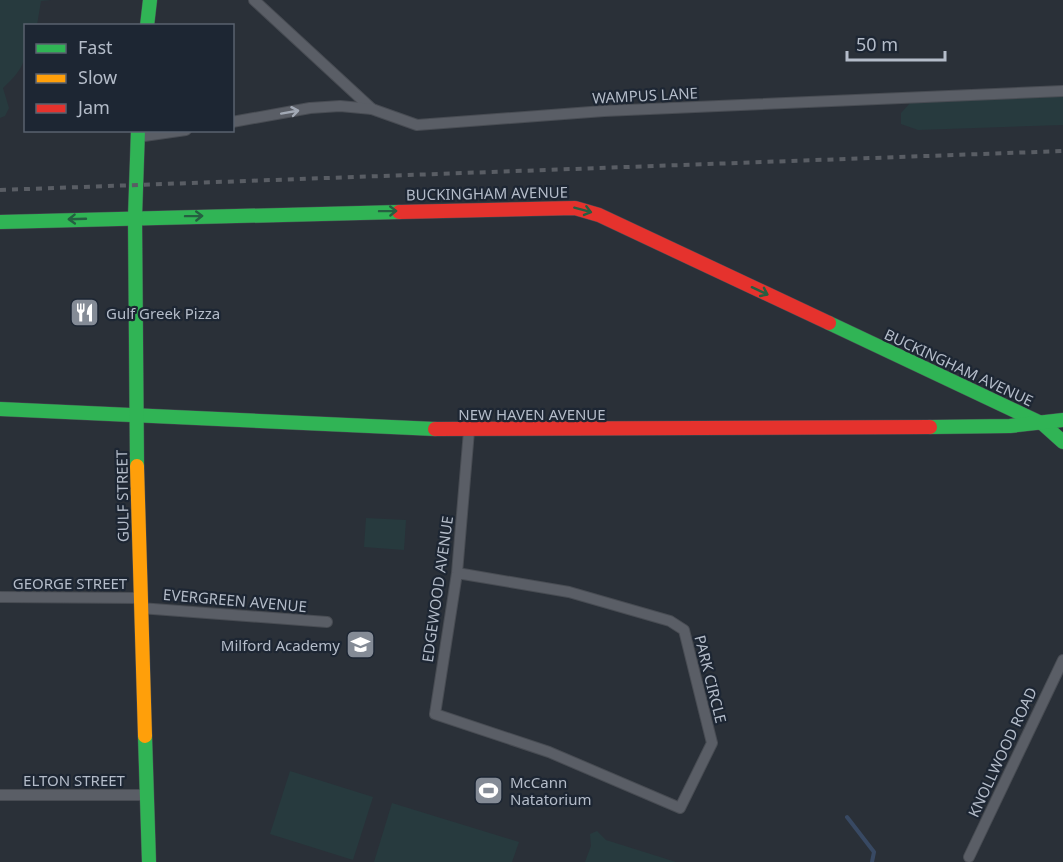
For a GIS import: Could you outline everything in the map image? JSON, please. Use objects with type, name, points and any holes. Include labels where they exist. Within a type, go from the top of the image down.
[{"type":"main road","points":[[147,24],[150,0]]},
{"type":"main road","name":"GULF STREET","points":[[137,134],[135,217],[140,603],[149,862]]},
{"type":"main road","name":"BUCKINGHAM AVENUE","points":[[0,222],[564,207],[585,210],[1043,424],[1063,442]]},
{"type":"main road","name":"NEW HAVEN AVENUE","points":[[0,409],[469,431],[664,431],[1043,424],[1063,420]]},
{"type":"street","points":[[254,0],[372,109]]},
{"type":"street","name":"WAMPUS LANE","points":[[234,122],[310,108],[372,109],[417,125],[604,111],[1063,91]]},
{"type":"street","points":[[137,134],[162,132]]},
{"type":"street","name":"EDGEWOOD AVENUE","points":[[435,714],[457,573],[469,431]]},
{"type":"street","name":"PARK CIRCLE","points":[[435,714],[549,752],[680,808],[712,743],[684,630],[670,621],[569,592],[457,573]]},
{"type":"street","name":"GEORGE STREET","points":[[0,597],[140,603]]},
{"type":"street","name":"EVERGREEN AVENUE","points":[[140,603],[327,622]]},
{"type":"street","name":"KNOLLWOOD ROAD","points":[[969,857],[1063,660]]},
{"type":"street","name":"ELTON STREET","points":[[0,795],[147,795]]},
{"type":"green space","points":[[0,0],[51,0],[41,1],[37,24],[24,24],[24,60],[17,73],[3,88],[9,108],[5,116],[0,118]]},
{"type":"green space","points":[[1063,96],[1063,125],[918,130],[901,124],[901,113],[911,102]]},
{"type":"green space","points":[[366,518],[406,520],[404,550],[364,547]]},
{"type":"green space","points":[[290,771],[373,797],[353,860],[270,834]]},
{"type":"green space","points":[[392,803],[519,842],[512,862],[374,862]]},
{"type":"green space","points":[[597,831],[606,840],[676,862],[585,862],[591,846],[590,834]]},
{"type":"waterway","points":[[847,817],[874,852],[872,862]]},
{"type":"railway","points":[[0,190],[1063,151]]},
{"type":"traffic: fast","points":[[147,24],[150,0]]},
{"type":"traffic: fast","points":[[137,466],[135,217],[138,132]]},
{"type":"traffic: fast","points":[[0,222],[399,212]]},
{"type":"traffic: fast","points":[[829,323],[1043,424],[1063,442]]},
{"type":"traffic: fast","points":[[0,409],[435,429]]},
{"type":"traffic: fast","points":[[930,427],[1010,426],[1063,420]]},
{"type":"traffic: fast","points":[[145,736],[149,862]]},
{"type":"traffic: slow","points":[[137,466],[145,736]]},
{"type":"traffic: jam","points":[[399,212],[575,208],[599,215],[829,323]]},
{"type":"traffic: jam","points":[[435,429],[930,427]]},
{"type":"place","name":"Gulf Greek Pizza","points":[[85,313]]},
{"type":"place","name":"Milford Academy","points":[[361,645]]},
{"type":"place","name":"McCann Natatorium","points":[[489,791]]}]
